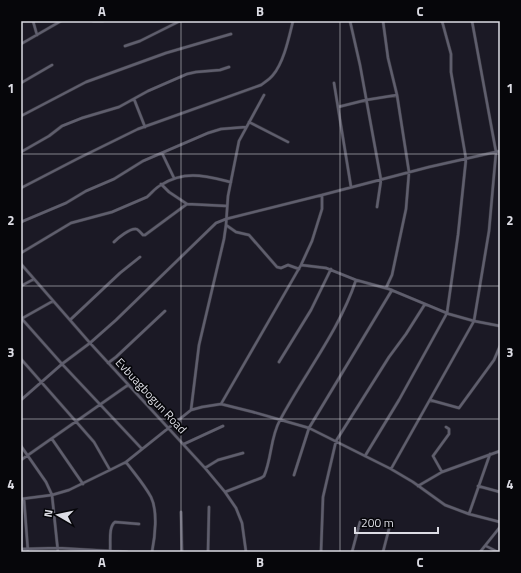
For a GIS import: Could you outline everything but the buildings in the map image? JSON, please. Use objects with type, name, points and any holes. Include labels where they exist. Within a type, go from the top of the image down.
[{"type":"street","points":[[33,21],[36,35]]},
{"type":"street","points":[[21,44],[61,21]]},
{"type":"street","points":[[93,21],[103,21]]},
{"type":"street","points":[[125,46],[140,41],[180,21]]},
{"type":"street","points":[[21,188],[77,159],[145,127],[261,85],[272,76],[279,66],[293,21]]},
{"type":"street","points":[[350,21],[360,65],[381,180],[377,207]]},
{"type":"street","points":[[383,21],[388,58],[397,95],[409,172],[406,209],[392,275],[386,288]]},
{"type":"street","points":[[365,456],[399,400],[447,313],[458,235],[466,159],[451,72],[451,54],[442,21]]},
{"type":"street","points":[[391,470],[474,321],[489,231],[496,152],[472,21]]},
{"type":"street","points":[[21,116],[86,82],[166,53],[231,34]]},
{"type":"street","points":[[21,83],[52,65]]},
{"type":"street","points":[[21,152],[49,136],[62,126],[82,118],[119,107],[187,74],[220,70],[229,67]]},
{"type":"street","points":[[334,83],[351,187]]},
{"type":"street","points":[[338,107],[366,100],[397,95]]},
{"type":"street","points":[[191,410],[199,345],[226,225],[227,206],[239,141],[264,96]]},
{"type":"street","points":[[134,99],[145,127]]},
{"type":"street","points":[[249,122],[288,142]]},
{"type":"street","points":[[21,222],[66,203],[86,191],[114,179],[143,161],[162,153],[221,129],[247,127]]},
{"type":"street","points":[[21,400],[116,320],[216,223],[226,219],[409,172],[500,151]]},
{"type":"street","points":[[162,153],[174,178]]},
{"type":"street","points":[[21,253],[71,223],[112,212],[146,197],[161,184],[174,178],[188,175],[203,175],[231,182]]},
{"type":"street","points":[[161,184],[169,192],[187,204],[227,206]]},
{"type":"street","points":[[221,404],[301,265],[312,241],[320,216],[323,204],[322,195]]},
{"type":"street","points":[[114,242],[122,234],[134,228],[138,229],[143,235],[145,235],[187,204]]},
{"type":"street","points":[[226,225],[236,232],[249,235],[277,267],[280,268],[288,265],[299,269]]},
{"type":"street","points":[[70,320],[120,273],[140,257]]},
{"type":"street","name":"Evbuagbogun Road","points":[[21,264],[108,363],[184,444],[225,492],[236,508],[242,523],[246,552]]},
{"type":"street","points":[[301,265],[331,269],[356,280],[392,290],[447,313],[474,321],[500,326]]},
{"type":"street","points":[[279,362],[311,310],[331,269]]},
{"type":"street","points":[[21,286],[34,279]]},
{"type":"street","points":[[225,492],[264,476],[272,438],[280,420],[315,362],[342,313],[349,300],[356,280]]},
{"type":"street","points":[[294,475],[309,428],[392,290]]},
{"type":"street","points":[[54,301],[22,319],[142,449]]},
{"type":"street","points":[[321,552],[322,502],[336,441],[389,357],[425,304]]},
{"type":"street","points":[[108,363],[165,311]]},
{"type":"street","points":[[430,400],[459,408],[494,360],[500,346]]},
{"type":"street","points":[[21,359],[94,442],[110,470]]},
{"type":"street","points":[[21,460],[128,385]]},
{"type":"street","points":[[27,551],[22,499],[52,495],[83,484],[126,462],[191,410],[221,404],[309,428],[391,470],[418,486],[445,505],[469,514],[500,522]]},
{"type":"street","points":[[184,444],[223,426]]},
{"type":"street","points":[[442,472],[433,456],[449,434],[449,429],[446,427]]},
{"type":"street","points":[[52,439],[83,484]]},
{"type":"street","points":[[21,446],[46,482],[52,495],[58,550]]},
{"type":"street","points":[[418,486],[442,472],[500,451]]},
{"type":"street","points":[[205,468],[218,460],[243,453]]},
{"type":"street","points":[[469,514],[490,454]]},
{"type":"street","points":[[126,462],[152,498],[155,512],[155,539],[152,552]]},
{"type":"street","points":[[478,486],[500,492]]},
{"type":"street","points":[[208,552],[209,507]]},
{"type":"street","points":[[181,512],[182,552]]},
{"type":"street","points":[[352,552],[360,522]]},
{"type":"street","points":[[110,551],[111,528],[113,523],[139,524]]},
{"type":"street","points":[[383,552],[390,525]]},
{"type":"street","points":[[480,552],[500,527]]},
{"type":"street","points":[[486,546],[498,552]]},
{"type":"street","points":[[21,549],[27,551],[58,550],[127,552]]}]
